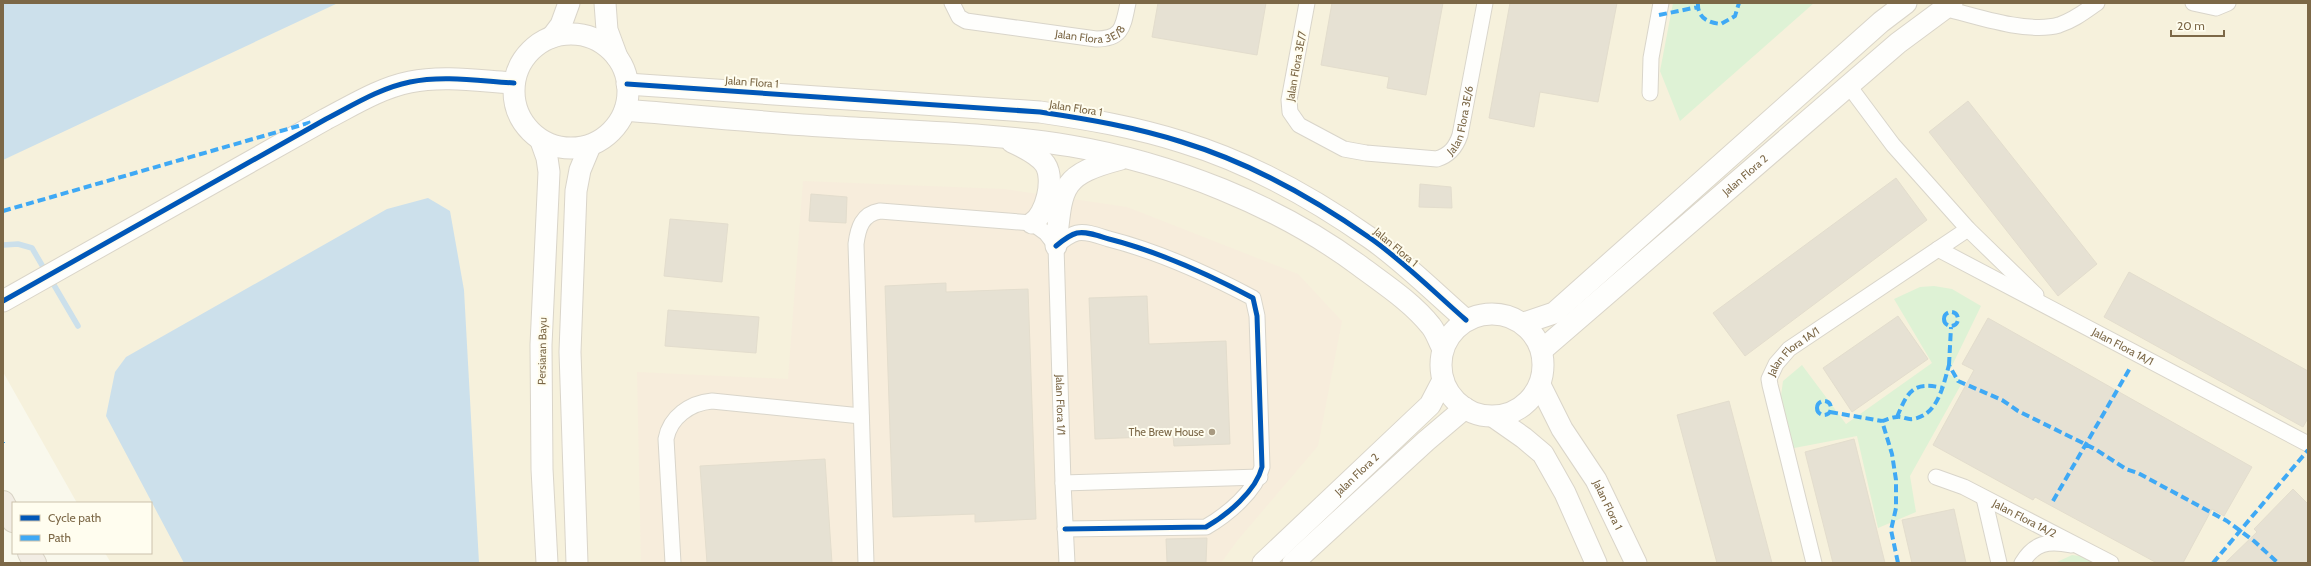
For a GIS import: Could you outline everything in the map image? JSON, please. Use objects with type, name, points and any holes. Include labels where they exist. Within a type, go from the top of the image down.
[{"type":"highway","points":[[3,502],[12,519]]},
{"type":"highway","points":[[30,554],[35,563]]},
{"type":"street","points":[[552,37],[561,25],[569,3]]},
{"type":"street","points":[[605,3],[607,30],[617,57],[624,70],[627,84],[625,110],[617,125],[605,137],[590,146],[573,149],[556,147],[541,140],[528,130],[518,116],[514,99],[514,83],[518,67],[526,54],[538,44],[552,37],[566,34],[580,34],[607,46],[617,57]]},
{"type":"street","name":"Jalan Flora 3E/8","points":[[952,3],[959,17],[966,21],[1031,29],[1096,40],[1110,38],[1116,35],[1124,25],[1128,3]]},
{"type":"street","name":"Jalan Flora 3E/7","points":[[1307,3],[1289,100],[1290,112],[1295,121],[1302,128],[1344,149],[1366,153]]},
{"type":"street","name":"Jalan Flora 3E/6","points":[[1366,153],[1437,159],[1444,157],[1454,149],[1460,135],[1485,3]]},
{"type":"street","points":[[1650,93],[1651,58],[1661,3]]},
{"type":"street","points":[[1524,324],[1554,312],[1881,22],[1906,3]]},
{"type":"street","points":[[1948,6],[2001,23],[2032,27],[2058,25],[2078,17],[2097,3]]},
{"type":"street","points":[[2193,3],[2216,8],[2228,3]]},
{"type":"street","name":"Jalan Flora 2","points":[[1542,350],[1898,43],[1948,6]]},
{"type":"street","points":[[3,301],[132,230],[326,119],[378,92],[410,82],[441,79],[514,83]]},
{"type":"street","name":"Jalan Flora 1","points":[[627,84],[1040,112],[1101,122],[1183,142],[1244,166],[1305,197],[1364,234],[1466,320]]},
{"type":"street","points":[[1849,86],[1893,145],[1968,229],[2047,306]]},
{"type":"street","points":[[625,110],[778,124],[1001,137],[1071,146],[1126,158],[1241,198],[1288,220],[1345,255],[1394,291],[1431,326],[1443,349]]},
{"type":"street","points":[[1001,137],[1039,158],[1048,170],[1049,178],[1043,212],[1038,220],[1032,223]]},
{"type":"street","name":"Persiaran Bayu","points":[[541,140],[547,158],[548,172],[541,345],[542,469],[547,563]]},
{"type":"street","points":[[577,563],[570,352],[576,191],[580,170],[590,146]]},
{"type":"street","points":[[1056,246],[1064,191],[1071,180],[1095,166],[1126,158]]},
{"type":"street","points":[[866,563],[856,244],[858,229],[861,221],[872,212],[880,211],[1032,223],[1046,233],[1056,246]]},
{"type":"street","name":"Jalan Flora 1A/1","points":[[1814,563],[1770,386],[1772,371],[1790,349],[1968,229]]},
{"type":"street","points":[[1056,246],[1076,233],[1085,233],[1119,241],[1156,252],[1207,273],[1253,298],[1257,316],[1262,467],[1260,477],[1220,520],[1206,527],[1065,529]]},
{"type":"street","name":"Jalan Flora 1/1","points":[[1056,246],[1063,484],[1067,563]]},
{"type":"street","name":"Jalan Flora 1A/1","points":[[1938,249],[2308,444]]},
{"type":"street","points":[[1495,313],[1510,316],[1524,324],[1535,335],[1542,350],[1544,368],[1540,386],[1532,398],[1521,408],[1508,414],[1494,417],[1478,415],[1464,408],[1451,396],[1443,380],[1441,365],[1443,349],[1456,328],[1466,320],[1480,314],[1495,313]]},
{"type":"street","name":"Jalan Flora 2","points":[[1263,563],[1430,405],[1443,380]]},
{"type":"street","name":"Jalan Flora 1","points":[[1540,386],[1562,429],[1596,480],[1636,563]]},
{"type":"street","points":[[672,563],[666,439],[668,428],[682,414],[694,405],[712,401],[861,416]]},
{"type":"street","name":"Jalan Flora 2","points":[[1294,563],[1426,441],[1464,408]]},
{"type":"street","points":[[1494,417],[1524,438],[1543,454],[1565,493],[1596,563]]},
{"type":"street","points":[[1063,484],[1260,477]]},
{"type":"street","name":"Jalan Flora 1A/2","points":[[1936,477],[1984,498],[2087,549],[2111,563]]},
{"type":"street","points":[[1984,498],[1999,563]]},
{"type":"street","points":[[2022,563],[2029,551],[2051,543],[2087,549]]},
{"type":"shaded area","points":[[3,3],[2308,3],[2308,563],[111,563],[106,554],[152,554],[152,502],[76,502],[3,372]]},
{"type":"shaded area","points":[[803,181],[1004,189],[1127,207],[1298,274],[1342,321],[1318,446],[1237,541],[1221,563],[641,563],[637,372],[788,379]]},
{"type":"green space","points":[[1673,3],[1814,3],[1680,121],[1660,71]]},
{"type":"green space","points":[[1934,286],[1952,289],[1981,306],[1948,374],[1963,381],[1910,476],[1916,512],[1878,528],[1857,436],[1789,449],[1779,411],[1783,381],[1802,365],[1846,424],[1932,363],[1894,299],[1920,287]]},
{"type":"green space","points":[[2072,555],[2095,558],[2104,563],[2055,563]]},
{"type":"water","points":[[3,3],[338,3],[3,160]]},
{"type":"water","points":[[428,198],[450,211],[464,290],[479,563],[184,563],[106,416],[115,372],[126,357],[387,209]]},
{"type":"building","points":[[1158,3],[1266,3],[1257,55],[1152,37]]},
{"type":"building","points":[[1332,3],[1443,3],[1426,95],[1387,88],[1389,77],[1321,65]]},
{"type":"building","points":[[1510,3],[1617,3],[1598,102],[1540,92],[1534,127],[1489,118]]},
{"type":"building","points":[[1968,101],[2097,264],[2058,296],[1929,132]]},
{"type":"building","points":[[1896,178],[1927,220],[1745,356],[1713,313]]},
{"type":"building","points":[[1420,184],[1451,187],[1452,208],[1419,207]]},
{"type":"building","points":[[811,194],[847,197],[846,223],[809,221]]},
{"type":"building","points":[[670,219],[728,224],[722,282],[664,276]]},
{"type":"building","points":[[2129,272],[2308,371],[2308,418],[2303,427],[2104,317]]},
{"type":"building","points":[[946,283],[946,292],[1028,289],[1036,519],[975,522],[975,514],[893,517],[885,286]]},
{"type":"building","points":[[1147,296],[1149,344],[1226,341],[1230,444],[1174,446],[1173,436],[1095,439],[1089,298]]},
{"type":"building","points":[[668,310],[759,317],[756,353],[665,346]]},
{"type":"building","points":[[1898,316],[1928,359],[1852,412],[1823,368]]},
{"type":"building","points":[[1988,318],[2252,467],[2224,516],[2212,509],[2183,563],[2157,563],[2035,497],[2033,500],[1933,445],[1974,370],[1962,364]]},
{"type":"building","points":[[1729,401],[1772,563],[1717,563],[1677,415]]},
{"type":"building","points":[[1854,439],[1885,563],[1833,563],[1805,452]]},
{"type":"building","points":[[825,459],[832,563],[707,563],[700,466]]},
{"type":"building","points":[[2293,489],[2308,504],[2308,563],[2225,563],[2257,532],[2254,529]]},
{"type":"building","points":[[1954,509],[1966,563],[1912,563],[1902,520]]},
{"type":"building","points":[[1207,538],[1206,562],[1167,562],[1166,539]]},
{"type":"waterway","points":[[3,245],[18,244],[32,248],[46,272]]},
{"type":"waterway","points":[[51,280],[78,326]]},
{"type":"marked path","points":[[1698,3],[1699,12],[1705,19],[1721,24],[1735,16],[1739,3]]},
{"type":"marked path","points":[[1659,15],[1698,7]]},
{"type":"marked path","points":[[3,211],[312,122]]},
{"type":"marked path","points":[[1948,312],[1954,312],[1958,316],[1958,319],[1958,322],[1954,326],[1948,326],[1944,322],[1944,316],[1948,312]]},
{"type":"marked path","points":[[1949,365],[1951,327]]},
{"type":"marked path","points":[[1898,563],[1891,530],[1896,508],[1896,480],[1892,454],[1882,421],[1893,417],[1913,419],[1928,412],[1934,406],[1942,390],[1949,365],[1958,381],[2002,400],[2018,411],[2095,449],[2126,469],[2138,473],[2227,521],[2254,541],[2278,563]]},
{"type":"marked path","points":[[2053,501],[2130,368]]},
{"type":"marked path","points":[[1897,417],[1908,395],[1913,390],[1918,387],[1925,386],[1943,388]]},
{"type":"marked path","points":[[1824,401],[1829,403],[1831,408],[1829,413],[1824,415],[1819,413],[1817,408],[1819,403],[1824,401]]},
{"type":"marked path","points":[[1830,412],[1882,421]]},
{"type":"marked path","points":[[2213,563],[2308,450]]},
{"type":"cycle path","points":[[3,301],[326,119],[388,88],[410,82],[435,79],[462,79],[514,83]]},
{"type":"cycle path","points":[[627,84],[1040,112],[1111,124],[1147,132],[1207,150],[1279,182],[1303,195],[1348,223],[1394,256],[1466,320]]},
{"type":"cycle path","points":[[1056,246],[1066,238],[1077,233],[1093,234],[1165,257],[1218,280],[1253,298],[1257,316],[1262,467],[1254,485],[1240,502],[1223,516],[1206,527],[1065,529]]},
{"type":"place","name":"The Brew House","points":[[1212,432]]}]
